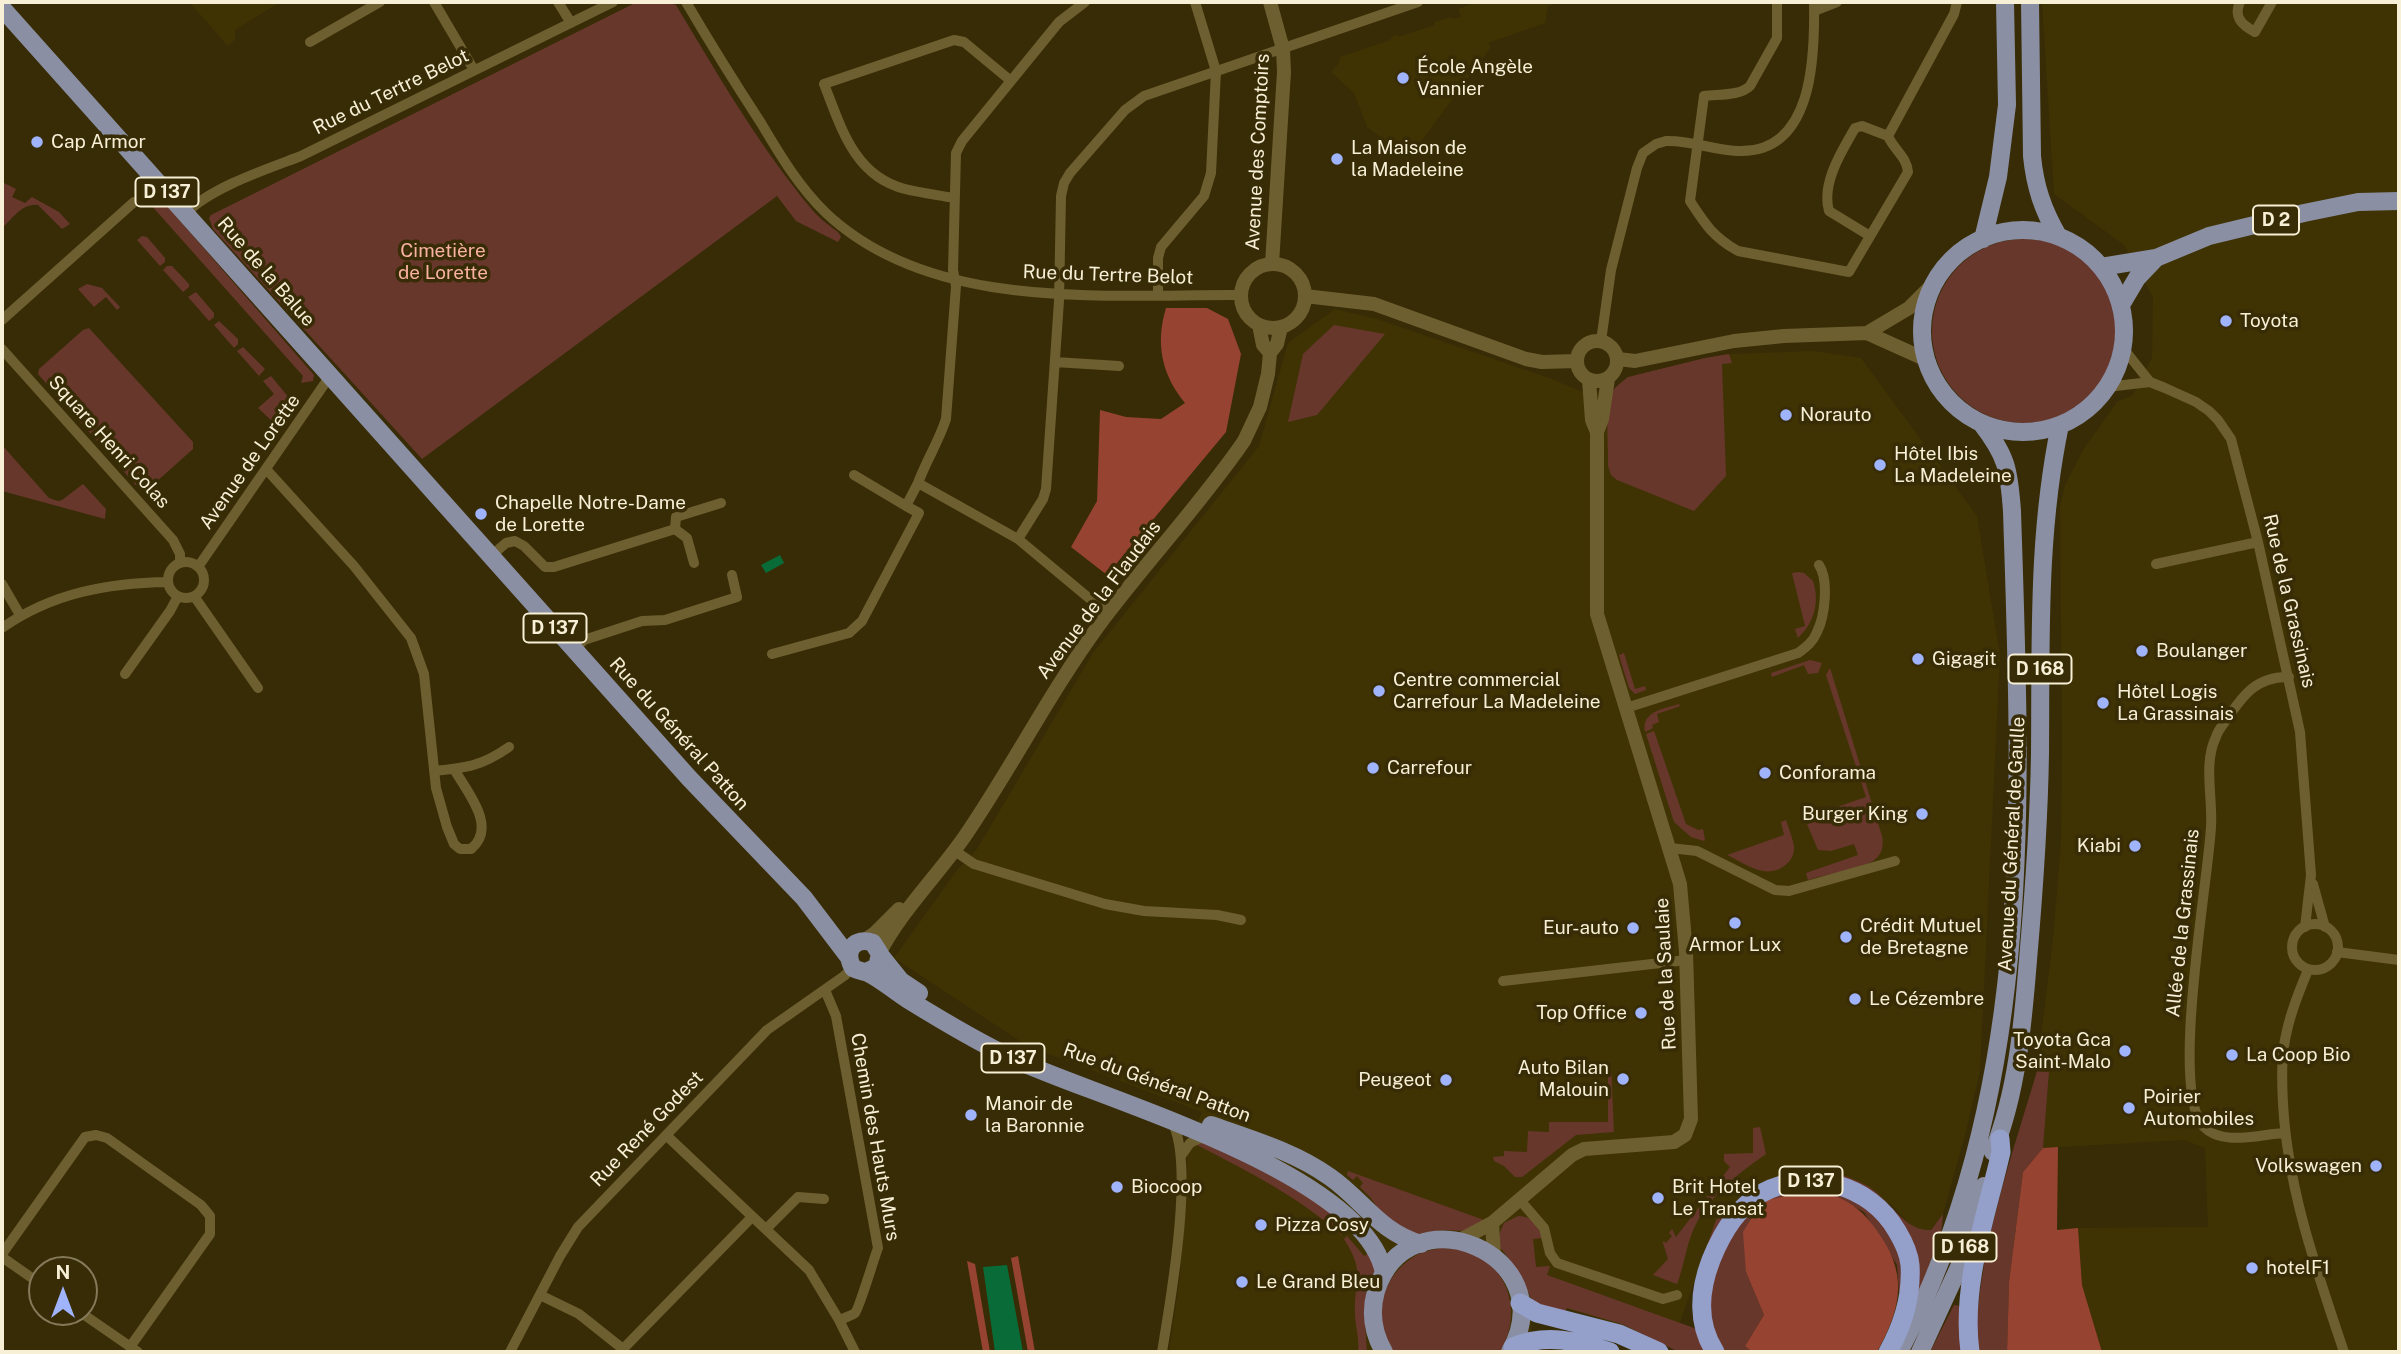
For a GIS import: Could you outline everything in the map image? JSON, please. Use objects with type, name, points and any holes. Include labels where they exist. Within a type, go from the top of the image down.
[{"type":"highway","points":[[1970,1352],[1968,1307],[1971,1277],[2001,1152],[2000,1139]]},
{"type":"highway","name":"D 137","points":[[1716,1352],[1703,1325],[1701,1304],[1704,1283],[1718,1242],[1732,1220],[1761,1194],[1780,1186],[1806,1181],[1826,1181],[1852,1189],[1871,1200],[1891,1220],[1903,1242],[1910,1263],[1909,1295],[1901,1326],[1888,1352]]},
{"type":"highway","points":[[1520,1303],[1538,1313],[1619,1334],[1659,1352]]},
{"type":"highway","points":[[1511,1350],[1534,1340],[1564,1339],[1610,1352]]},
{"type":"main road","points":[[1983,239],[1998,177],[2006,117],[2006,2]]},
{"type":"main road","points":[[2030,2],[2034,182],[2044,213],[2058,236]]},
{"type":"main road","name":"Rue de la Balue","points":[[2,8],[330,376]]},
{"type":"main road","name":"D 2","points":[[2101,267],[2156,258],[2209,236],[2304,213],[2358,202],[2399,201]]},
{"type":"main road","points":[[2020,230],[2058,236],[2080,247],[2101,267],[2114,287],[2121,304],[2124,328],[2123,348],[2115,374],[2108,387],[2091,406],[2060,425],[2045,430],[2023,432],[2002,430],[1981,423],[1962,412],[1947,397],[1935,380],[1927,360],[1923,345],[1924,313],[1934,283],[1947,265],[1963,250],[1983,239],[2020,230]]},
{"type":"main road","name":"D 2","points":[[2121,304],[2137,278],[2156,258]]},
{"type":"main road","name":"Rue du Général Patton","points":[[330,376],[689,778],[804,898],[856,965],[907,999],[1012,1058],[1209,1135],[1278,1169],[1314,1191],[1355,1225],[1380,1254],[1384,1273]]},
{"type":"main road","name":"Avenue du Général de Gaulle","points":[[1899,1352],[1941,1261],[1982,1130],[1999,1041],[2017,870],[2019,794],[2010,481],[2004,456],[1981,423]]},
{"type":"main road","name":"Avenue du Général de Gaulle","points":[[2000,1139],[2015,1067],[2034,901],[2040,756],[2041,562],[2060,425]]},
{"type":"main road","name":"Rue du Général Patton","points":[[804,898],[863,940]]},
{"type":"main road","points":[[863,940],[875,944],[880,954],[877,967],[856,965],[853,944],[863,940]]},
{"type":"main road","name":"Rue du Général Patton","points":[[880,954],[891,970],[910,987],[1025,1055],[1304,1160],[1333,1178],[1392,1233],[1421,1244]]},
{"type":"main road","name":"D 168","points":[[1920,1352],[1959,1267],[1993,1150],[2000,1139]]},
{"type":"main road","points":[[1384,1352],[1376,1333],[1373,1310],[1375,1294],[1384,1273],[1398,1257],[1421,1244],[1440,1239],[1460,1240],[1476,1245],[1494,1256],[1510,1274],[1520,1303],[1520,1325],[1511,1350]]},
{"type":"street","points":[[310,43],[380,2]]},
{"type":"street","points":[[434,2],[474,70]]},
{"type":"street","points":[[558,2],[571,23]]},
{"type":"street","name":"Rue du Tertre Belot","points":[[186,213],[208,197],[301,156],[613,2]]},
{"type":"street","name":"Rue du Tertre Belot","points":[[686,2],[793,175],[827,214],[888,256],[922,270],[954,278],[1059,294],[1241,295]]},
{"type":"street","points":[[906,506],[946,419],[956,286],[956,153],[962,141],[1059,22],[1084,2]]},
{"type":"street","points":[[1158,295],[1158,258],[1161,247],[1204,196],[1209,187],[1211,173],[1216,71],[1195,2]]},
{"type":"street","name":"Avenue des Comptoirs","points":[[1270,2],[1283,49],[1283,103],[1272,264]]},
{"type":"street","points":[[1018,539],[1043,499],[1046,489],[1059,294],[1061,196],[1063,184],[1070,173],[1133,102],[1144,96],[1283,49],[1386,7],[1418,2]]},
{"type":"street","points":[[1777,2],[1777,38],[1773,49],[1745,91],[1704,96],[1690,201],[1711,233],[1738,251],[1849,272],[1908,172],[1905,159],[1892,146],[1888,136],[1862,126],[1855,128],[1833,166],[1827,204],[1829,211],[1870,236]]},
{"type":"street","points":[[1601,341],[1613,259],[1643,153],[1656,144],[1667,141],[1737,151],[1762,148],[1777,140],[1790,127],[1801,108],[1811,79],[1814,6],[1837,2]]},
{"type":"street","points":[[1888,136],[1955,14],[1957,2]]},
{"type":"street","points":[[2240,2],[2237,8],[2238,17],[2242,24],[2255,32],[2272,2]]},
{"type":"street","points":[[954,198],[902,189],[878,177],[861,163],[848,144],[824,84],[954,40],[964,43],[1011,81]]},
{"type":"street","points":[[2,320],[134,202]]},
{"type":"street","points":[[1272,264],[1292,270],[1304,286],[1305,296],[1304,307],[1298,316],[1281,327],[1274,328],[1259,325],[1246,313],[1241,295],[1248,277],[1254,271],[1272,264]]},
{"type":"street","points":[[1867,333],[1909,308],[1934,283]]},
{"type":"street","points":[[1305,296],[1374,304],[1526,359],[1557,363],[1577,361]]},
{"type":"street","points":[[1259,325],[1263,345],[1270,353]]},
{"type":"street","name":"Avenue de la Flaudais","points":[[880,954],[889,935],[955,851],[1050,698],[1108,614],[1244,441],[1254,423],[1262,399],[1270,353],[1277,345],[1281,327]]},
{"type":"street","points":[[1618,359],[1635,361],[1734,341],[1784,335],[1867,333],[1927,360]]},
{"type":"street","points":[[1594,340],[1613,347],[1618,359],[1616,370],[1608,379],[1597,381],[1589,380],[1583,375],[1577,361],[1581,348],[1594,340]]},
{"type":"street","name":"Rue de la Grassinais","points":[[2123,348],[2150,382],[2196,402],[2218,420],[2227,432],[2236,454],[2300,732],[2311,875],[2325,927]]},
{"type":"street","name":"Square Henri Colas","points":[[2,349],[173,540],[180,554],[180,564]]},
{"type":"street","points":[[1055,362],[1119,366]]},
{"type":"street","name":"Avenue de Lorette","points":[[198,567],[330,376]]},
{"type":"street","name":"Rue de la Saulaie","points":[[1460,1240],[1492,1223],[1572,1155],[1584,1149],[1666,1144],[1685,1135],[1691,1119],[1687,960],[1684,910],[1678,873],[1597,614],[1597,432],[1602,419],[1608,379]]},
{"type":"street","name":"Rue de la Saulaie","points":[[1589,380],[1592,420],[1597,432]]},
{"type":"street","points":[[2108,387],[2150,382]]},
{"type":"street","points":[[266,469],[354,566],[411,638],[424,674],[434,771],[447,827],[454,844],[460,849],[471,849],[479,843],[483,832],[482,817],[454,769]]},
{"type":"street","points":[[772,654],[849,633],[862,621],[919,513],[853,475]]},
{"type":"street","points":[[918,483],[1018,539],[1108,614]]},
{"type":"street","points":[[675,529],[676,517],[721,503]]},
{"type":"street","points":[[491,556],[506,543],[514,541],[524,546],[545,566],[554,567],[675,529]]},
{"type":"street","points":[[675,529],[687,538],[694,564]]},
{"type":"street","points":[[2155,564],[2258,542]]},
{"type":"street","points":[[189,563],[198,567],[204,583],[194,596],[178,596],[169,588],[171,571],[180,564],[189,563]]},
{"type":"street","points":[[1626,708],[1741,673],[1804,649],[1816,634],[1820,623],[1826,580],[1819,565]]},
{"type":"street","points":[[574,649],[584,640],[642,621],[665,620],[737,597],[732,576]]},
{"type":"street","points":[[2,628],[20,615],[50,600],[74,593],[168,582]]},
{"type":"street","points":[[2,584],[20,615]]},
{"type":"street","points":[[125,674],[178,596]]},
{"type":"street","points":[[194,596],[258,688]]},
{"type":"street","name":"Allée de la Grassinais","points":[[2284,1133],[2231,1138],[2209,1132],[2193,1108],[2189,1063],[2194,977],[2211,824],[2212,748],[2216,737],[2249,689],[2280,677],[2289,677]]},
{"type":"street","points":[[434,771],[475,766],[492,760],[509,747]]},
{"type":"street","points":[[1670,848],[1697,851],[1775,890],[1789,891],[1895,861]]},
{"type":"street","points":[[955,851],[974,864],[1105,904],[1144,911],[1217,915],[1241,920]]},
{"type":"street","name":"Avenue de la Flaudais","points":[[863,940],[881,927],[942,866]]},
{"type":"street","name":"Rue de la Grassinais","points":[[2305,927],[2311,875]]},
{"type":"street","points":[[2317,924],[2325,927],[2335,936],[2337,952],[2327,967],[2308,970],[2301,966],[2292,953],[2294,938],[2305,927],[2317,924]]},
{"type":"street","points":[[2337,952],[2399,960]]},
{"type":"street","points":[[1503,981],[1687,960]]},
{"type":"street","name":"Rue René Godest","points":[[510,1352],[559,1256],[578,1227],[767,1030],[856,965]]},
{"type":"street","points":[[2308,970],[2293,1009],[2283,1047],[2284,1133],[2303,1226],[2344,1352]]},
{"type":"street","name":"Chemin des Hauts Murs","points":[[825,990],[836,1016],[878,1248],[865,1282],[860,1306],[855,1312],[839,1320]]},
{"type":"street","points":[[1163,1352],[1179,1230],[1181,1156],[1177,1132],[1171,1120]]},
{"type":"street","points":[[28,1275],[2,1256],[85,1137],[96,1135],[107,1138],[201,1205],[210,1216],[212,1227],[134,1350],[98,1325]]},
{"type":"street","points":[[666,1135],[808,1269],[855,1352]]},
{"type":"street","points":[[1181,1156],[1190,1143],[1209,1135]]},
{"type":"street","points":[[766,1229],[798,1197],[824,1199]]},
{"type":"street","points":[[1518,1199],[1544,1228],[1550,1254],[1557,1263],[1663,1299],[1677,1295]]},
{"type":"street","points":[[541,1295],[579,1314],[623,1349],[752,1217]]},
{"type":"street","points":[[1492,1223],[1494,1256]]},
{"type":"shaded area","points":[[189,2],[280,2],[235,30],[235,39],[228,46]]},
{"type":"shaded area","name":"École Angèle Vannier","points":[[1477,2],[1559,2],[1548,6],[1545,23],[1488,43],[1491,47],[1408,159],[1367,127],[1354,93],[1331,72],[1339,63],[1340,57],[1390,40],[1394,35],[1401,36],[1435,25],[1434,22],[1461,17],[1458,9]]},
{"type":"shaded area","points":[[2042,2],[2399,2],[2399,1352],[2102,1352],[2082,1285],[2078,1228],[2208,1227],[2205,1148],[2184,1140],[2043,1148],[2049,1072],[2037,1071],[2053,939],[2061,842],[2060,507],[2065,485],[2083,450],[2117,402],[2133,395],[2152,358],[2153,297],[2124,245],[2054,194]]},
{"type":"shaded area","points":[[1166,308],[1207,308],[1228,319],[1241,354],[1226,432],[1107,575],[1071,547],[1097,501],[1100,410],[1126,417],[1161,419],[1185,403],[1171,381],[1163,358],[1161,334]]},
{"type":"shaded area","points":[[1335,309],[1377,319],[1583,392],[1612,391],[1628,377],[1729,354],[1814,351],[1861,358],[1977,516],[2000,655],[1980,1071],[1943,1214],[1930,1230],[1921,1231],[1911,1226],[1893,1206],[1827,1170],[1702,1260],[1671,1347],[1610,1322],[1532,1298],[1531,1331],[1519,1352],[1169,1352],[1180,1275],[1188,1146],[1202,1112],[1026,1045],[894,958],[958,869],[977,849],[1093,653],[1259,446],[1288,343]]},
{"type":"shaded area","points":[[780,555],[784,563],[766,573],[761,565]]},
{"type":"shaded area","points":[[2058,1147],[2057,1230],[2078,1228],[2082,1285],[2102,1352],[2007,1352],[2009,1282],[2023,1172],[2043,1148]]},
{"type":"shaded area","points":[[1801,1193],[1830,1195],[1846,1201],[1867,1218],[1886,1244],[1897,1274],[1898,1289],[1892,1319],[1877,1352],[1752,1352],[1745,1346],[1764,1315],[1746,1272],[1743,1232],[1762,1201]]},
{"type":"shaded area","points":[[1018,1256],[1035,1352],[1028,1352],[1011,1258]]},
{"type":"shaded area","points":[[967,1261],[975,1264],[990,1352],[983,1352]]},
{"type":"shaded area","points":[[1007,1265],[1023,1352],[995,1352],[983,1267]]},
{"type":"green space","name":"Cimetière de Lorette","points":[[637,2],[667,2],[676,5],[766,150],[810,208],[841,237],[838,242],[796,221],[777,196],[422,459],[213,229],[209,218]]},
{"type":"green space","points":[[2,182],[16,189],[12,197],[25,203],[32,197],[59,212],[70,224],[62,229],[38,205],[33,205],[18,212],[2,228]]},
{"type":"green space","points":[[160,198],[314,375],[313,381],[301,383],[303,376],[151,205]]},
{"type":"green space","points":[[142,236],[147,237],[165,258],[165,262],[160,266],[137,240]]},
{"type":"green space","points":[[2024,239],[2059,246],[2075,254],[2089,266],[2101,280],[2109,296],[2116,331],[2109,366],[2101,382],[2089,396],[2075,408],[2059,416],[2024,423],[1989,416],[1973,408],[1959,396],[1947,382],[1939,366],[1932,331],[1939,296],[1947,280],[1959,266],[1973,254],[1989,246]]},
{"type":"green space","points":[[172,266],[189,284],[183,292],[163,270]]},
{"type":"green space","points":[[87,284],[102,288],[120,307],[117,310],[106,297],[94,307],[78,289]]},
{"type":"green space","points":[[196,292],[214,313],[214,317],[209,321],[188,297]]},
{"type":"green space","points":[[219,321],[238,339],[234,348],[214,325]]},
{"type":"green space","points":[[1334,325],[1385,334],[1317,415],[1288,422],[1303,354]]},
{"type":"green space","points":[[89,328],[193,442],[193,449],[146,491],[141,491],[38,374],[39,369],[83,330]]},
{"type":"green space","points":[[243,347],[265,369],[259,376],[237,351]]},
{"type":"green space","points":[[1729,354],[1732,363],[1722,364],[1726,476],[1694,511],[1617,480],[1611,475],[1608,466],[1607,419],[1612,393],[1617,386],[1628,377]]},
{"type":"green space","points":[[271,376],[290,399],[285,414],[273,422],[258,408],[274,394],[263,381]]},
{"type":"green space","points":[[2,445],[49,498],[62,500],[83,484],[106,509],[105,519],[2,491]]},
{"type":"green space","points":[[1799,572],[1813,581],[1816,604],[1812,619],[1798,638],[1795,629],[1805,626],[1792,573]]},
{"type":"green space","points":[[1624,653],[1635,689],[1645,686],[1646,690],[1635,694],[1629,688],[1619,655]]},
{"type":"green space","points":[[1810,660],[1822,663],[1818,673],[1808,674],[1804,665],[1772,677],[1771,673]]},
{"type":"green space","points":[[1830,668],[1882,836],[1882,847],[1878,856],[1867,864],[1808,880],[1806,873],[1858,855],[1854,844],[1831,851],[1818,850],[1807,824],[1813,822],[1811,816],[1866,797],[1826,675]]},
{"type":"green space","points":[[1679,704],[1680,706],[1657,714],[1659,722],[1645,732],[1650,715]]},
{"type":"green space","points":[[1654,731],[1686,824],[1698,830],[1703,829],[1704,841],[1691,837],[1674,822],[1646,734]]},
{"type":"green space","points":[[1786,820],[1794,853],[1779,869],[1763,871],[1727,855],[1784,835],[1781,822]]},
{"type":"green space","points":[[1608,1064],[1611,1066],[1614,1132],[1576,1135],[1522,1177],[1515,1177],[1494,1161],[1493,1157],[1504,1156],[1504,1151],[1527,1152],[1528,1131],[1549,1132],[1549,1122],[1608,1122]]},
{"type":"green space","points":[[2037,1071],[2049,1072],[2043,1148],[2023,1172],[2009,1282],[2007,1352],[1930,1352],[1954,1305],[1978,1309],[1994,1219]]},
{"type":"green space","points":[[1760,1127],[1766,1154],[1733,1179],[1705,1209],[1692,1233],[1677,1284],[1653,1275],[1668,1259],[1663,1241],[1666,1243],[1672,1236],[1669,1233],[1672,1229],[1676,1237],[1730,1167],[1724,1161],[1724,1154],[1753,1153],[1753,1128]]},
{"type":"green space","points":[[1211,1142],[1310,1196],[1348,1229],[1341,1235],[1308,1208],[1197,1145]]},
{"type":"green space","points":[[1827,1170],[1869,1187],[1913,1226],[1931,1230],[1943,1214],[1941,1234],[1917,1297],[1899,1292],[1897,1265],[1864,1212],[1834,1196],[1801,1193],[1746,1272],[1764,1315],[1745,1346],[1752,1352],[1726,1352],[1714,1337],[1702,1260],[1716,1220],[1749,1190],[1790,1171]]},
{"type":"green space","points":[[1348,1171],[1484,1220],[1467,1231],[1441,1230],[1413,1235],[1381,1213],[1360,1187],[1363,1183],[1357,1176],[1353,1180],[1347,1175]]},
{"type":"green space","points":[[1518,1216],[1531,1220],[1539,1229],[1542,1238],[1533,1239],[1536,1267],[1550,1266],[1547,1275],[1694,1328],[1701,1334],[1709,1352],[1679,1352],[1622,1324],[1567,1308],[1565,1312],[1533,1302],[1516,1268],[1499,1246],[1499,1235],[1504,1223]]},
{"type":"green space","points":[[1347,1236],[1364,1256],[1371,1252],[1375,1270],[1367,1288],[1364,1310],[1367,1352],[1358,1352],[1355,1313],[1357,1269],[1344,1239]]},
{"type":"green space","points":[[1441,1248],[1466,1251],[1483,1259],[1495,1269],[1503,1281],[1511,1309],[1507,1338],[1500,1352],[1393,1352],[1382,1326],[1381,1312],[1387,1286],[1403,1265],[1415,1256]]},
{"type":"place","name":"École Angèle Vannier","points":[[1403,78]]},
{"type":"place","name":"Cap Armor","points":[[37,142]]},
{"type":"place","name":"La Maison de la Madeleine","points":[[1337,159]]},
{"type":"place","name":"Toyota","points":[[2226,321]]},
{"type":"place","name":"Norauto","points":[[1786,415]]},
{"type":"place","name":"Hôtel Ibis La Madeleine","points":[[1880,465]]},
{"type":"place","name":"Chapelle Notre-Dame de Lorette","points":[[481,514]]},
{"type":"place","name":"Boulanger","points":[[2142,651]]},
{"type":"place","name":"Gigagit","points":[[1918,659]]},
{"type":"place","name":"Centre commercial Carrefour La Madeleine","points":[[1379,691]]},
{"type":"place","name":"Hôtel Logis La Grassinais","points":[[2103,703]]},
{"type":"place","name":"Carrefour","points":[[1373,768]]},
{"type":"place","name":"Conforama","points":[[1765,773]]},
{"type":"place","name":"Burger King","points":[[1922,814]]},
{"type":"place","name":"Kiabi","points":[[2135,846]]},
{"type":"place","name":"Armor Lux","points":[[1735,923]]},
{"type":"place","name":"Eur-auto","points":[[1633,928]]},
{"type":"place","name":"Crédit Mutuel de Bretagne","points":[[1846,937]]},
{"type":"place","name":"Le Cézembre","points":[[1855,999]]},
{"type":"place","name":"Top Office","points":[[1641,1013]]},
{"type":"place","name":"Toyota Gca Saint-Malo","points":[[2125,1051]]},
{"type":"place","name":"La Coop Bio","points":[[2232,1055]]},
{"type":"place","name":"Auto Bilan Malouin","points":[[1623,1079]]},
{"type":"place","name":"Peugeot","points":[[1446,1080]]},
{"type":"place","name":"Poirier Automobiles","points":[[2129,1108]]},
{"type":"place","name":"Manoir de la Baronnie","points":[[971,1115]]},
{"type":"place","name":"Volkswagen","points":[[2376,1166]]},
{"type":"place","name":"Biocoop","points":[[1117,1187]]},
{"type":"place","name":"Brit Hotel Le Transat","points":[[1658,1198]]},
{"type":"place","name":"Pizza Cosy","points":[[1261,1225]]},
{"type":"place","name":"hotelF1","points":[[2252,1268]]},
{"type":"place","name":"Le Grand Bleu","points":[[1242,1282]]}]
